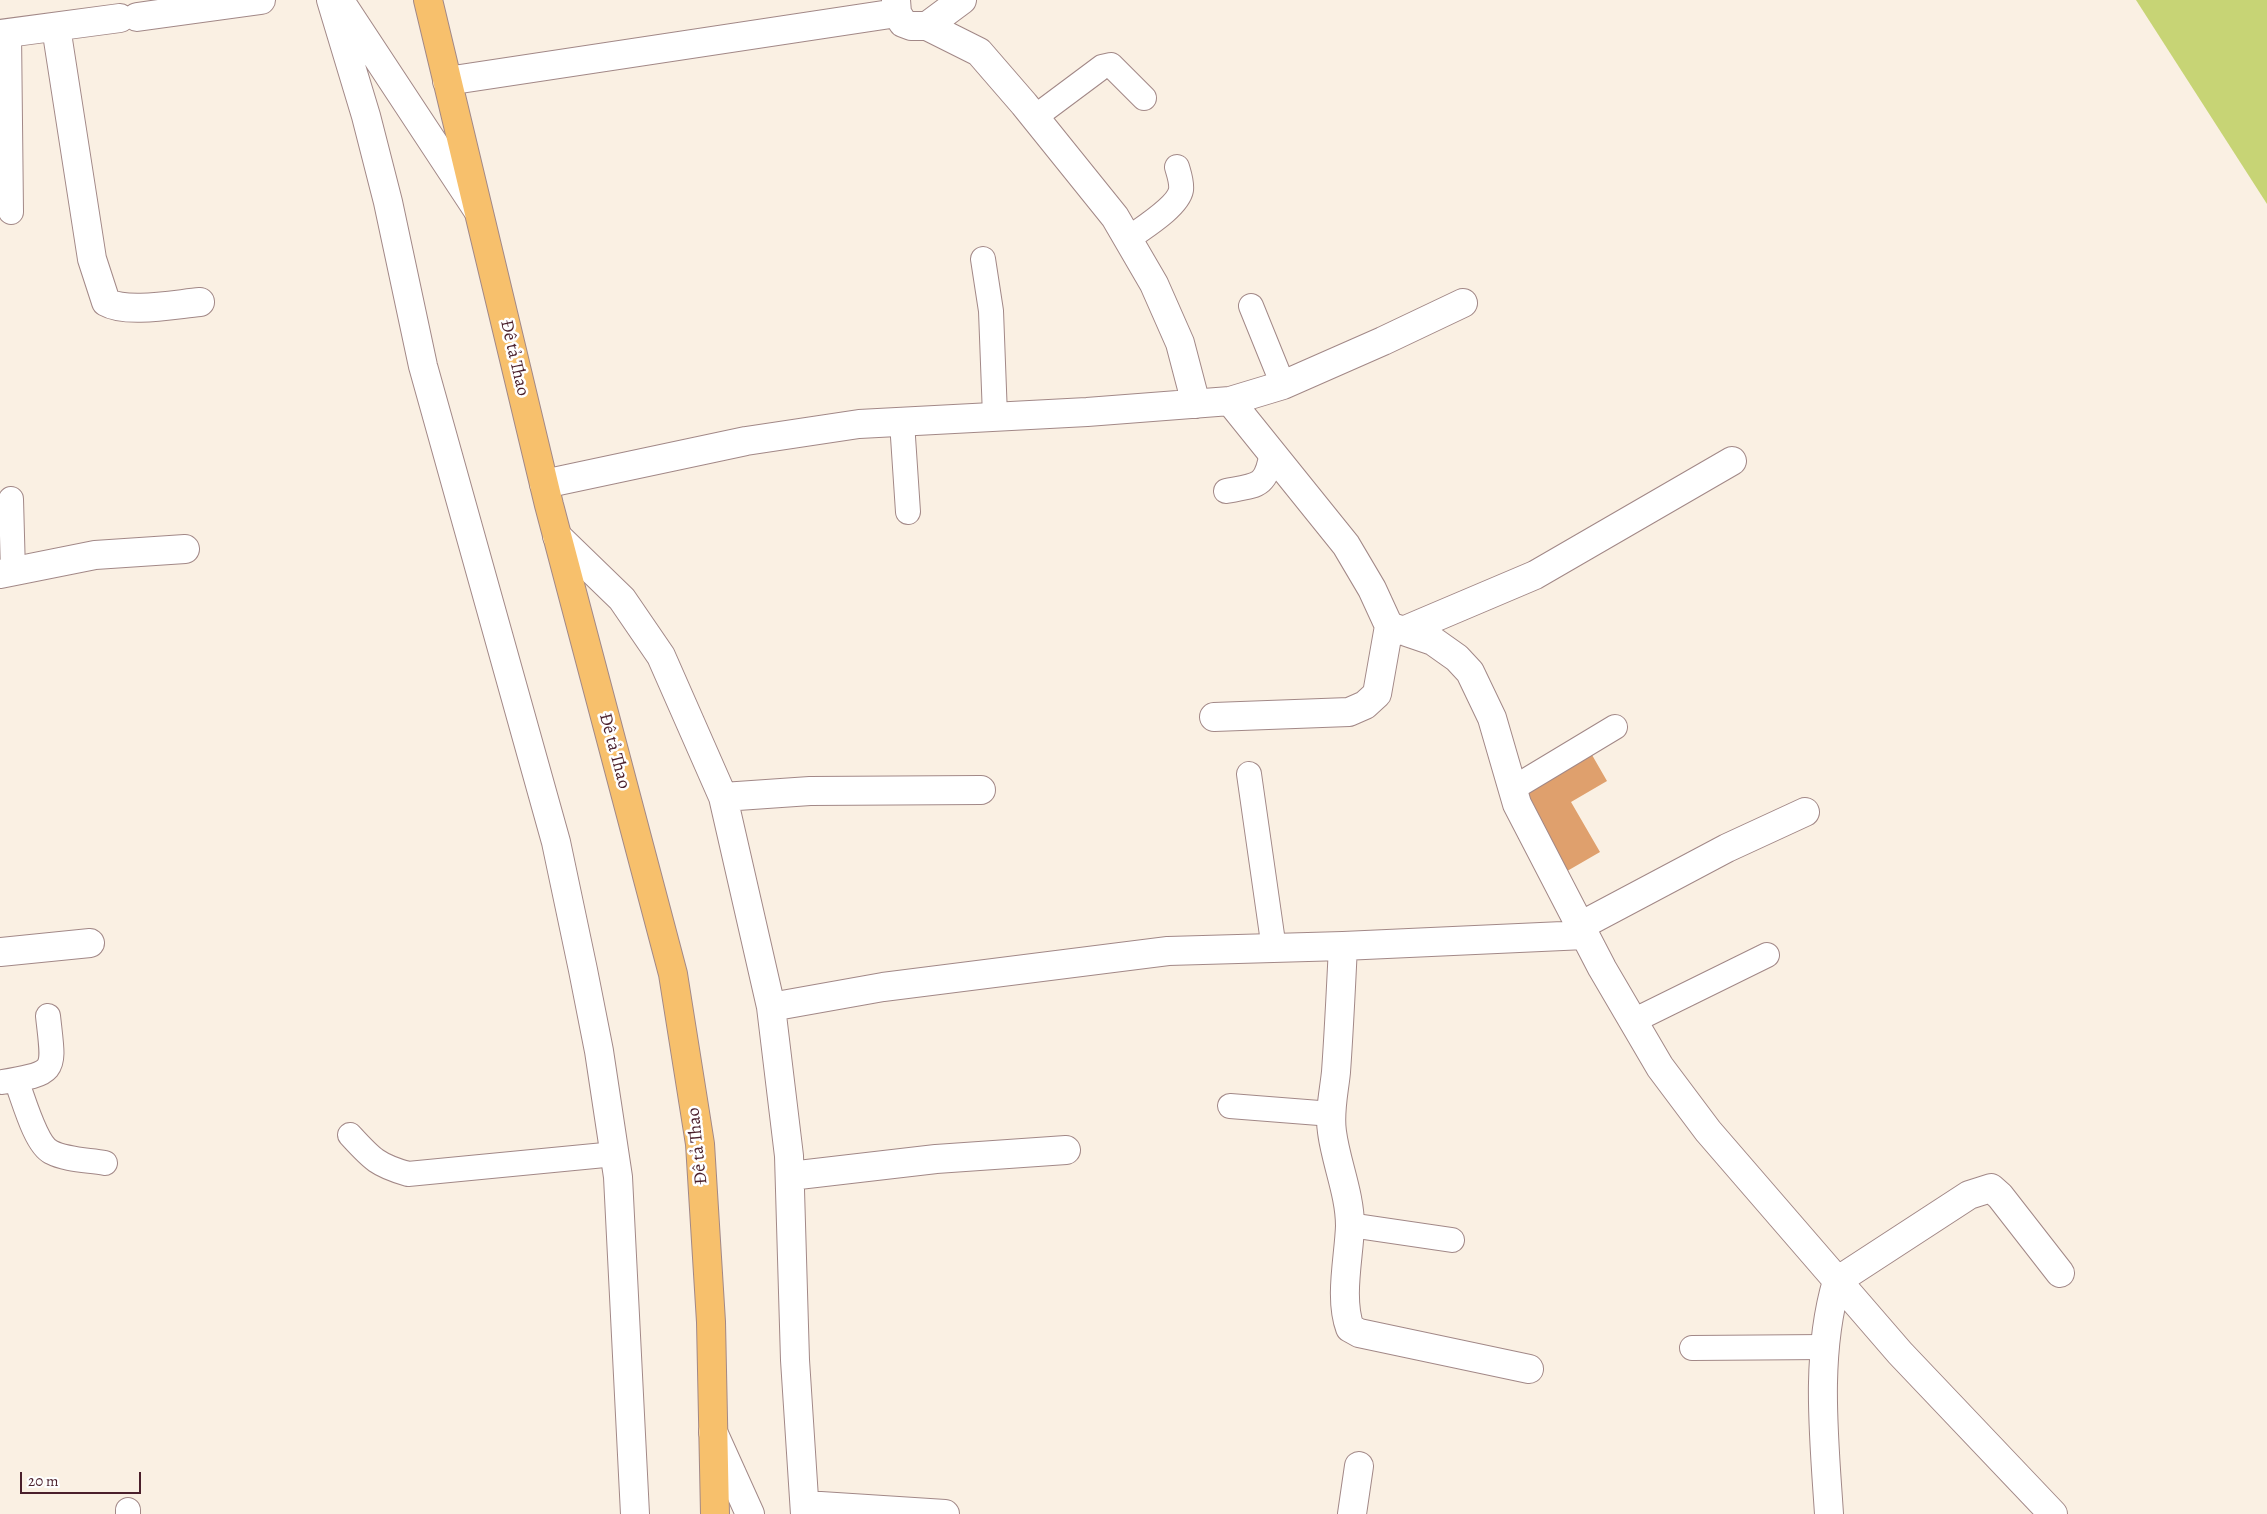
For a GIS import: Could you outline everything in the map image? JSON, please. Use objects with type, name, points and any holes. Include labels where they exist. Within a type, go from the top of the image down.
[{"type":"main road","name":"Đê tả Thao","points":[[428,0],[557,536],[673,974],[700,1144],[711,1322],[715,1514]]},
{"type":"street","points":[[5,33],[261,0]]},
{"type":"street","points":[[331,0],[366,116],[386,193],[423,366],[556,842],[599,1051],[618,1177],[635,1514]]},
{"type":"street","points":[[339,0],[478,211]]},
{"type":"street","points":[[928,26],[962,0]]},
{"type":"street","points":[[447,81],[896,6],[903,22],[911,26],[928,26],[978,52],[1035,117],[1115,217],[1154,284],[1180,343],[1196,404]]},
{"type":"street","points":[[56,27],[92,259],[106,302],[113,306],[130,307],[200,302]]},
{"type":"street","points":[[544,484],[746,441],[859,424],[1087,412],[1230,400],[1283,385],[1384,341],[1463,303]]},
{"type":"street","points":[[1230,400],[1346,545],[1396,628],[1433,641],[1457,658],[1470,672],[1492,718],[1512,789],[1535,842],[1582,930],[1660,1067],[1708,1131],[1837,1281],[1945,1402],[2053,1514]]},
{"type":"street","points":[[1214,717],[1349,712],[1365,705],[1377,694],[1386,649],[1396,628],[1535,575],[1732,461]]},
{"type":"street","points":[[557,536],[622,599],[661,656],[723,796],[771,1007],[790,1176],[795,1360],[805,1509],[945,1514]]},
{"type":"street","points":[[6,573],[95,554],[184,549]]},
{"type":"street","points":[[723,796],[810,791],[981,790]]},
{"type":"street","points":[[771,1007],[883,987],[1168,951],[1343,946],[1582,930],[1727,848],[1805,812]]},
{"type":"street","points":[[0,952],[90,943]]},
{"type":"street","points":[[1343,946],[1332,1132],[1348,1204],[1350,1225],[1346,1270],[1347,1318],[1350,1328],[1359,1332],[1529,1369]]},
{"type":"street","points":[[790,1176],[936,1159],[1066,1150]]},
{"type":"street","points":[[1829,1514],[1824,1407],[1824,1347],[1830,1306],[1837,1281],[1969,1194],[1991,1188],[2000,1196],[2060,1273]]},
{"type":"street","points":[[713,1432],[750,1514]]},
{"type":"street","points":[[1352,1514],[1359,1466]]},
{"type":"lane","points":[[5,33],[12,212]]},
{"type":"lane","points":[[1035,117],[1102,67],[1111,64],[1144,98]]},
{"type":"lane","points":[[1128,239],[1174,203],[1181,192],[1181,181],[1176,167]]},
{"type":"lane","points":[[983,259],[991,311],[995,416]]},
{"type":"lane","points":[[1251,306],[1283,385]]},
{"type":"lane","points":[[902,422],[908,512]]},
{"type":"lane","points":[[1226,491],[1247,487],[1260,482],[1268,473],[1272,452]]},
{"type":"lane","points":[[6,573],[11,499]]},
{"type":"lane","points":[[1512,789],[1615,727]]},
{"type":"lane","points":[[1249,774],[1274,949]]},
{"type":"lane","points":[[1633,1021],[1767,955]]},
{"type":"lane","points":[[48,1016],[52,1055],[49,1068],[40,1075],[8,1081],[40,1139],[49,1151],[61,1156],[104,1163]]},
{"type":"lane","points":[[1230,1106],[1332,1114]]},
{"type":"lane","points":[[350,1135],[371,1158],[385,1168],[408,1174],[615,1154]]},
{"type":"lane","points":[[1350,1225],[1452,1240]]},
{"type":"lane","points":[[1692,1348],[1824,1347]]},
{"type":"green space","points":[[2136,0],[2267,0],[2267,204]]},
{"type":"building","points":[[1588,748],[1607,781],[1571,802],[1600,852],[1562,874],[1514,792]]}]
